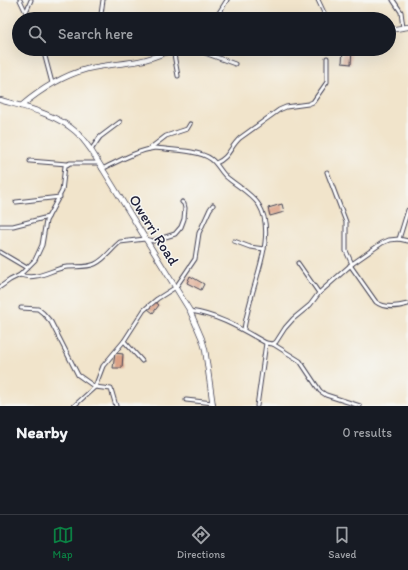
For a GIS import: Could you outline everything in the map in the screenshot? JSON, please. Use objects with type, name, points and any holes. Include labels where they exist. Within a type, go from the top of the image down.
[{"type":"main road","points":[[21,106],[36,93],[52,84],[85,70],[111,64],[139,61],[156,56]]},
{"type":"main road","name":"Owerri Road","points":[[0,100],[57,119],[66,124],[82,138],[91,150],[190,311],[205,349],[213,405]]},
{"type":"street","points":[[20,0],[26,12]]},
{"type":"street","points":[[26,12],[32,0]]},
{"type":"street","points":[[101,12],[103,0]]},
{"type":"street","points":[[219,12],[226,0]]},
{"type":"street","points":[[318,0],[324,12]]},
{"type":"street","points":[[393,0],[401,12],[405,28]]},
{"type":"street","points":[[45,56],[52,84]]},
{"type":"street","points":[[174,56],[178,76]]},
{"type":"street","points":[[213,56],[235,64]]},
{"type":"street","points":[[216,163],[227,156],[240,138],[279,110],[286,107],[313,102],[327,82],[327,58]]},
{"type":"street","points":[[91,150],[100,137],[120,122]]},
{"type":"street","points":[[149,149],[166,136],[187,129],[190,124]]},
{"type":"street","points":[[102,169],[149,149],[155,148],[194,153],[206,156],[216,163],[221,172],[252,197],[260,208],[265,222],[264,249],[262,263],[248,308],[244,329]]},
{"type":"street","points":[[30,161],[67,164],[99,163]]},
{"type":"street","points":[[0,287],[20,275],[35,260],[39,253],[48,217],[62,191],[65,166],[67,164]]},
{"type":"street","points":[[327,172],[346,222],[346,251],[351,264],[380,306],[392,307],[408,304]]},
{"type":"street","points":[[16,202],[60,197]]},
{"type":"street","points":[[20,275],[29,278],[42,276],[65,268],[93,265],[111,252],[120,242],[145,239],[153,241],[175,234],[181,227],[184,219],[184,204],[182,202]]},
{"type":"street","points":[[74,406],[95,386],[104,366],[124,341],[144,310],[157,299],[176,287],[195,259],[199,233],[213,205]]},
{"type":"street","points":[[399,239],[408,210]]},
{"type":"street","points":[[0,226],[13,226],[48,217]]},
{"type":"street","points":[[273,344],[293,319],[310,306],[319,293],[351,264],[382,242],[399,239],[408,240]]},
{"type":"street","points":[[234,241],[250,247],[264,249]]},
{"type":"street","points":[[0,252],[27,268]]},
{"type":"street","points":[[298,263],[319,293]]},
{"type":"street","points":[[21,308],[34,309],[43,313],[50,322],[78,375],[95,386],[111,389],[115,405]]},
{"type":"street","points":[[190,311],[208,314],[244,329],[266,343],[273,344],[300,361],[320,391],[326,395],[360,406]]},
{"type":"street","points":[[124,341],[142,361]]},
{"type":"street","points":[[257,406],[266,343]]},
{"type":"street","points":[[186,400],[213,405]]},
{"type":"building","points":[[342,56],[352,56],[351,64],[342,63]]},
{"type":"building","points":[[282,204],[284,212],[270,216],[268,208]]},
{"type":"building","points":[[190,276],[204,284],[201,290],[187,283]]},
{"type":"building","points":[[154,301],[159,305],[153,313],[148,309]]},
{"type":"building","points":[[115,353],[123,354],[122,368],[113,368]]}]
